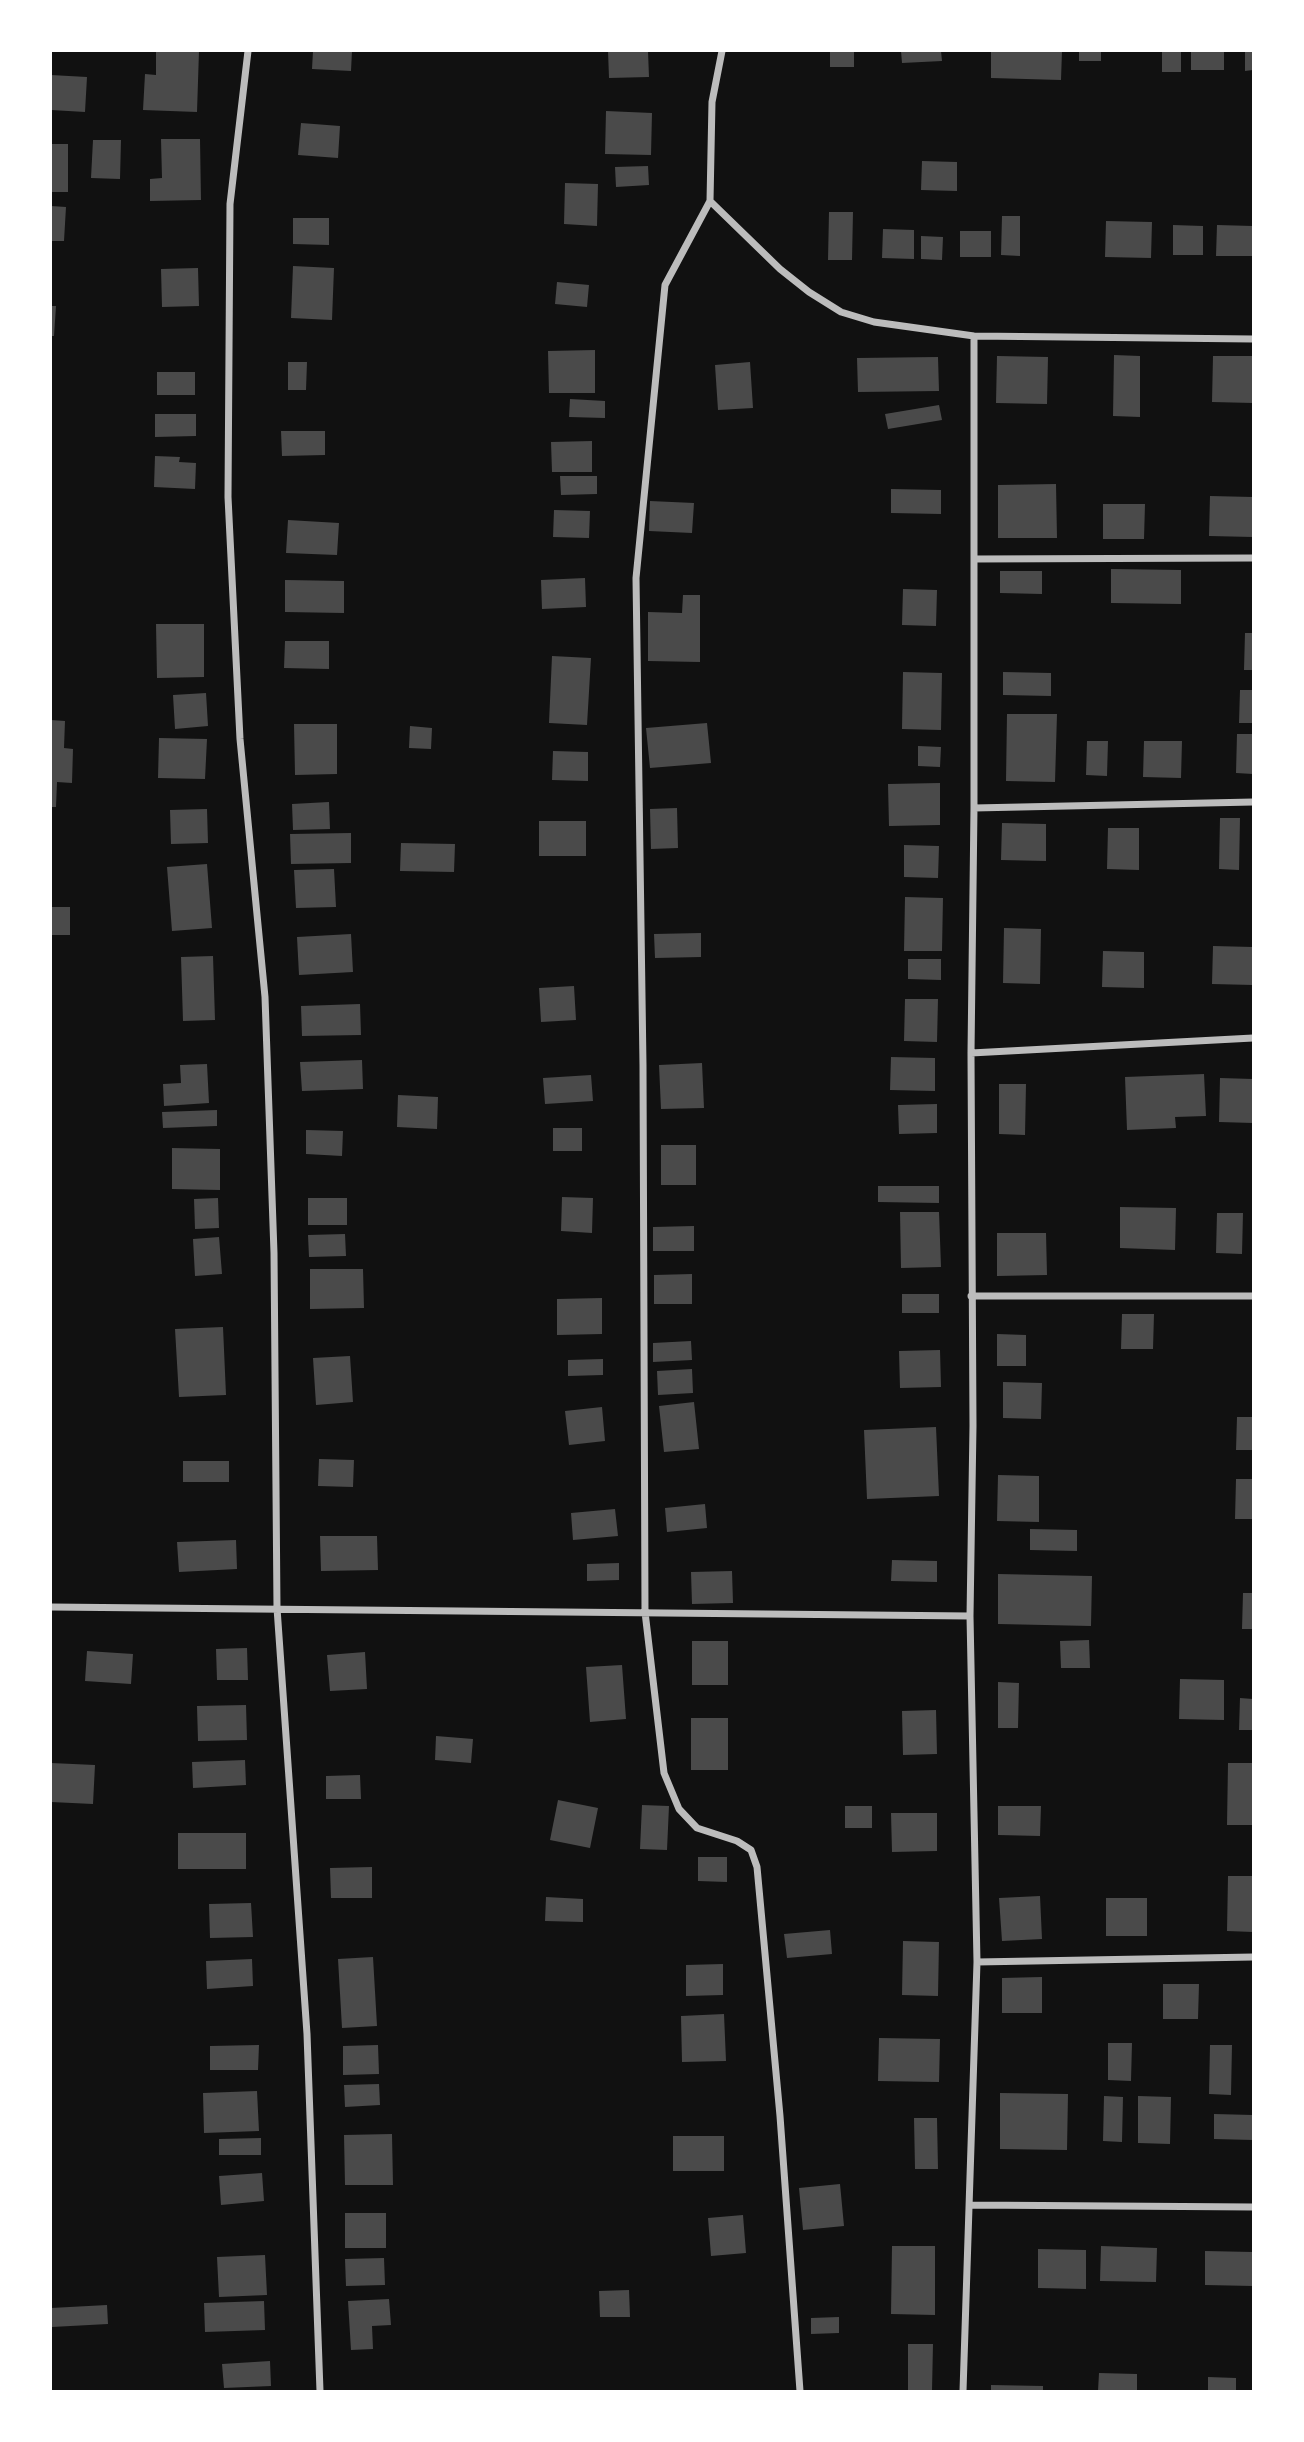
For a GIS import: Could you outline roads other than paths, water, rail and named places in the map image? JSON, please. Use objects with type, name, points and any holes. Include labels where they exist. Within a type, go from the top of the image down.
[{"type":"street","points":[[248,51],[230,204],[228,498],[240,739],[265,997],[274,1253],[277,1608],[307,2034],[320,2391]]},
{"type":"street","points":[[722,51],[712,103],[710,201],[665,285],[636,578],[643,1078],[645,1612],[664,1773],[679,1809],[697,1828],[737,1841],[751,1850],[757,1867],[780,2116],[800,2391]]},
{"type":"street","points":[[710,201],[780,269],[809,292],[841,312],[874,322],[974,336],[1253,339]]},
{"type":"street","points":[[963,2391],[977,1962],[970,1616],[973,1426],[971,1053],[974,336]]},
{"type":"street","points":[[974,559],[1253,558]]},
{"type":"street","points":[[974,808],[1253,802]]},
{"type":"street","points":[[971,1053],[1253,1038]]},
{"type":"street","points":[[971,1296],[1253,1296]]},
{"type":"street","points":[[51,1607],[970,1616]]},
{"type":"street","points":[[977,1962],[1253,1957]]},
{"type":"street","points":[[970,2206],[1253,2207]]}]
